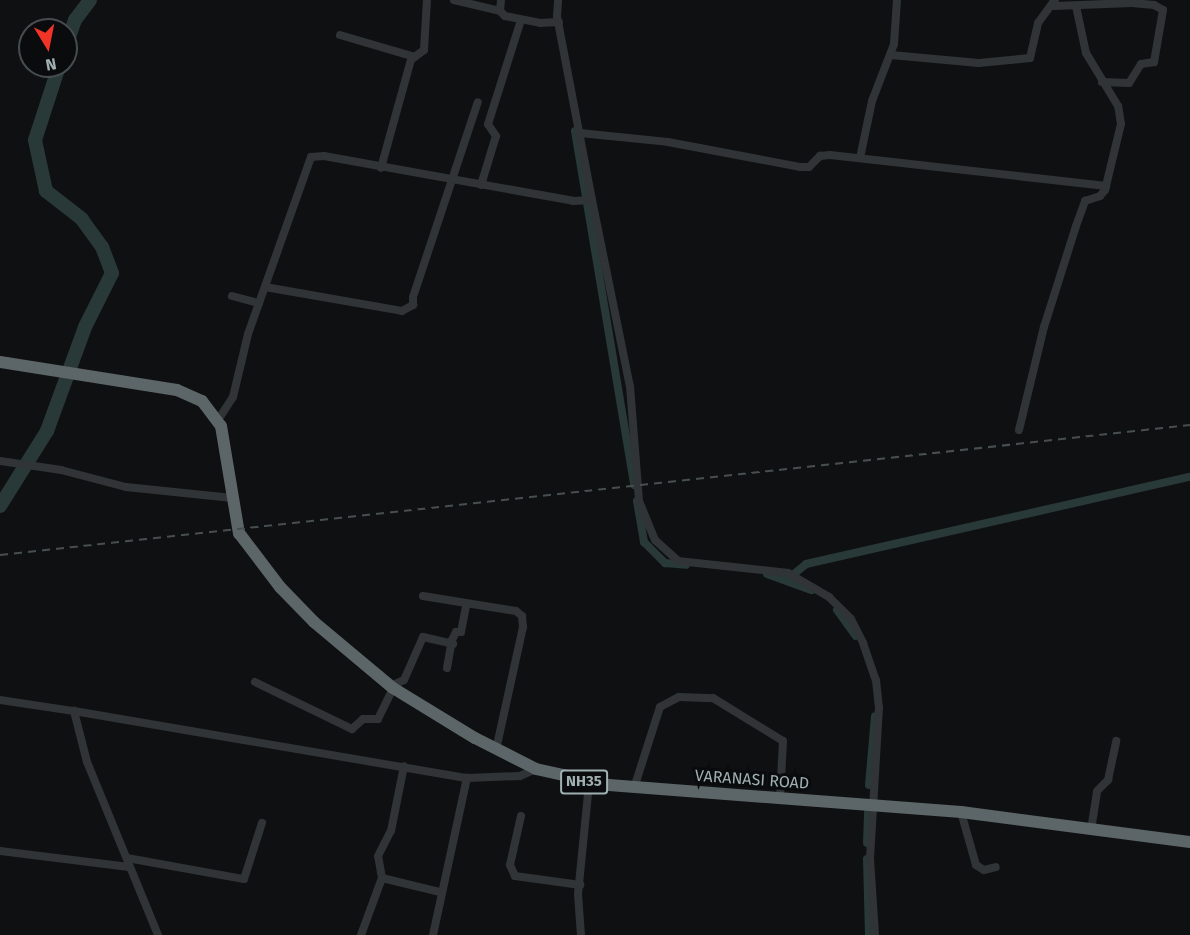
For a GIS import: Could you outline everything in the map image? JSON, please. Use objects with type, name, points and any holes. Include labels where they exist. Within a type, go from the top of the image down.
[{"type":"highway","points":[[0,362],[189,393],[208,405],[218,420]]},
{"type":"highway","name":"NH35","points":[[218,420],[232,498]]},
{"type":"highway","name":"VARANASI ROAD","points":[[232,498],[239,533],[251,552],[287,595],[346,650],[392,687],[496,750],[536,769],[589,783],[961,812],[1190,842]]},
{"type":"street","points":[[381,168],[412,59],[424,50],[427,0]]},
{"type":"street","points":[[454,0],[500,11],[521,20],[556,23]]},
{"type":"street","points":[[500,11],[501,0]]},
{"type":"street","points":[[558,0],[556,23],[580,133],[586,200],[630,386],[639,501],[651,533],[666,554],[678,561],[791,575],[825,594],[848,615],[872,666],[879,707],[870,859],[875,935]]},
{"type":"street","points":[[860,158],[872,101],[891,55],[897,32],[897,0]]},
{"type":"street","points":[[891,55],[979,63],[1030,58],[1038,23],[1054,3],[1076,6],[1132,3],[1154,5],[1162,10],[1154,62],[1140,64],[1129,83],[1102,82]]},
{"type":"street","points":[[1019,430],[1046,320],[1082,210],[1085,201],[1100,196],[1106,186],[1122,117],[1086,53],[1076,6]]},
{"type":"street","points":[[482,185],[496,136],[488,128],[489,120],[521,20]]},
{"type":"street","points":[[340,35],[405,53],[412,59]]},
{"type":"street","points":[[265,287],[402,311],[413,305],[413,296],[449,180],[478,102]]},
{"type":"street","points":[[580,133],[668,142],[800,167],[809,166],[824,155],[1106,186]]},
{"type":"street","points":[[218,420],[234,397],[245,342],[308,160],[320,156],[449,180],[586,200]]},
{"type":"street","points":[[232,296],[259,303]]},
{"type":"street","points":[[0,461],[61,470],[136,489],[232,498]]},
{"type":"street","points":[[423,596],[466,606],[516,611],[523,621],[496,750]]},
{"type":"street","points":[[447,668],[456,632],[461,632],[466,606]]},
{"type":"street","points":[[255,682],[352,729],[363,719],[378,719],[392,687],[404,680],[423,637],[453,644]]},
{"type":"street","points":[[634,788],[660,707],[678,697],[713,698],[783,741],[780,799]]},
{"type":"street","points":[[0,700],[467,778],[520,776],[536,769]]},
{"type":"street","points":[[74,711],[87,762],[158,935]]},
{"type":"street","points":[[1091,830],[1097,791],[1108,780],[1116,741]]},
{"type":"street","points":[[361,935],[382,878],[378,856],[391,831],[404,766]]},
{"type":"street","points":[[433,935],[440,892],[467,778]]},
{"type":"street","points":[[581,935],[580,885],[589,783]]},
{"type":"street","points":[[961,812],[976,865],[984,870],[996,867]]},
{"type":"street","points":[[521,816],[510,865],[514,876],[580,885]]},
{"type":"street","points":[[0,851],[128,862],[244,879],[262,823]]},
{"type":"street","points":[[382,878],[440,892]]},
{"type":"waterway","points":[[76,18],[90,0]]},
{"type":"waterway","points":[[0,506],[47,431],[85,327],[112,273],[102,247],[82,219],[46,191],[35,140],[55,78]]},
{"type":"waterway","points":[[575,131],[634,485]]},
{"type":"waterway","points":[[789,578],[806,564],[1190,477]]},
{"type":"waterway","points":[[637,501],[644,542],[665,563],[686,565]]},
{"type":"waterway","points":[[767,574],[811,590]]},
{"type":"waterway","points":[[837,610],[856,636]]},
{"type":"waterway","points":[[869,785],[875,716]]},
{"type":"waterway","points":[[867,843],[868,811]]},
{"type":"waterway","points":[[867,859],[869,935]]},
{"type":"railway","points":[[0,555],[1190,425]]}]
